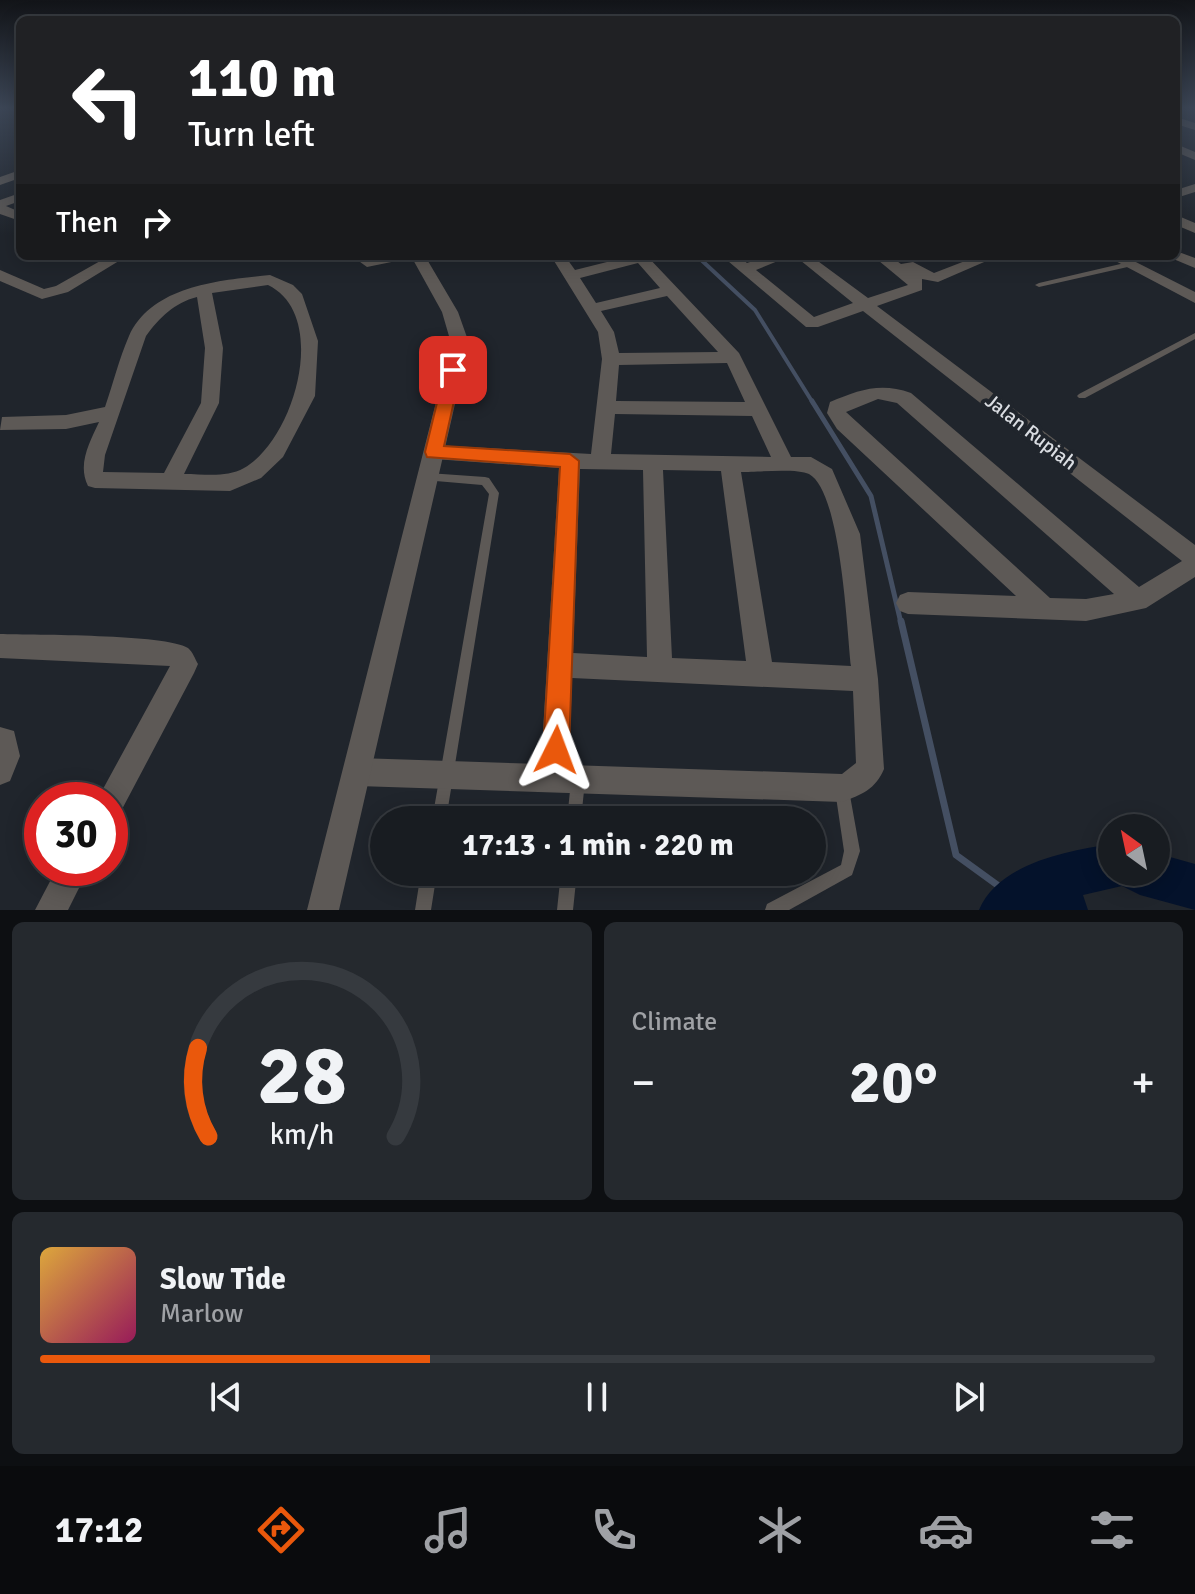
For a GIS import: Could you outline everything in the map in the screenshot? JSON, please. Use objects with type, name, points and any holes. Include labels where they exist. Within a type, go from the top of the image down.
[{"type":"street","points":[[0,275],[42,294],[62,289],[110,260]]},
{"type":"street","points":[[323,910],[460,343],[450,312],[420,260]]},
{"type":"street","points":[[560,260],[606,332],[611,359],[600,462]]},
{"type":"street","points":[[570,276],[629,260]]},
{"type":"street","points":[[643,260],[733,357],[785,465]]},
{"type":"street","points":[[734,260],[808,322],[820,323],[918,285],[886,260]]},
{"type":"street","points":[[745,269],[771,260]]},
{"type":"street","name":"Jalan Rupiah","points":[[807,260],[1195,558]]},
{"type":"street","points":[[901,260],[933,279],[981,260]]},
{"type":"street","points":[[1121,260],[1195,298]]},
{"type":"street","points":[[270,280],[287,288],[296,297],[310,341],[306,396],[276,452],[254,472],[230,483],[95,480],[91,471],[93,461],[113,412],[138,335],[152,316],[179,297],[229,284],[270,280]]},
{"type":"street","points":[[591,309],[671,290]]},
{"type":"street","points":[[171,480],[210,403],[214,348],[204,291]]},
{"type":"street","points":[[611,359],[733,357]]},
{"type":"street","points":[[1046,609],[844,424],[836,413],[837,407],[871,392],[888,391],[904,398],[1138,600]]},
{"type":"street","points":[[605,407],[758,409]]},
{"type":"street","points":[[1,422],[66,422],[113,412]]},
{"type":"street","points":[[358,772],[842,788],[857,782],[870,769],[865,679],[849,534],[825,475],[811,465],[653,465],[434,452]]},
{"type":"street","points":[[566,778],[561,665],[570,461]]},
{"type":"street","points":[[653,465],[660,670]]},
{"type":"street","points":[[730,465],[761,675]]},
{"type":"street","points":[[908,603],[1086,610],[1138,600],[1195,565]]},
{"type":"street","points":[[0,646],[162,652],[179,657],[185,664],[121,782]]},
{"type":"street","points":[[561,665],[865,679]]},
{"type":"street","points":[[0,741],[4,741],[6,750],[6,761],[0,771]]},
{"type":"street","points":[[51,910],[64,886]]},
{"type":"lane","points":[[362,260],[367,265],[376,265],[395,260]]},
{"type":"lane","points":[[1039,285],[1099,274],[1129,264]]},
{"type":"lane","points":[[1082,396],[1195,336]]},
{"type":"lane","points":[[428,477],[485,481],[494,493],[441,806]]},
{"type":"lane","points":[[566,778],[571,806]]},
{"type":"lane","points":[[773,910],[847,870],[852,851],[842,788]]},
{"type":"lane","points":[[423,910],[427,886]]},
{"type":"lane","points":[[565,910],[568,886]]},
{"type":"waterway","points":[[701,260],[755,310],[813,403]]},
{"type":"waterway","points":[[812,401],[871,496],[901,623]]},
{"type":"waterway","points":[[901,621],[956,855],[1018,900]]},
{"type":"waterway","points":[[1053,877],[1098,869]]},
{"type":"waterway","points":[[1003,910],[1053,877]]},
{"type":"waterway","points":[[1053,877],[1064,910]]},
{"type":"waterway","points":[[1170,881],[1195,888]]},
{"type":"route","points":[[453,370],[434,452],[570,461],[556,750]]}]
